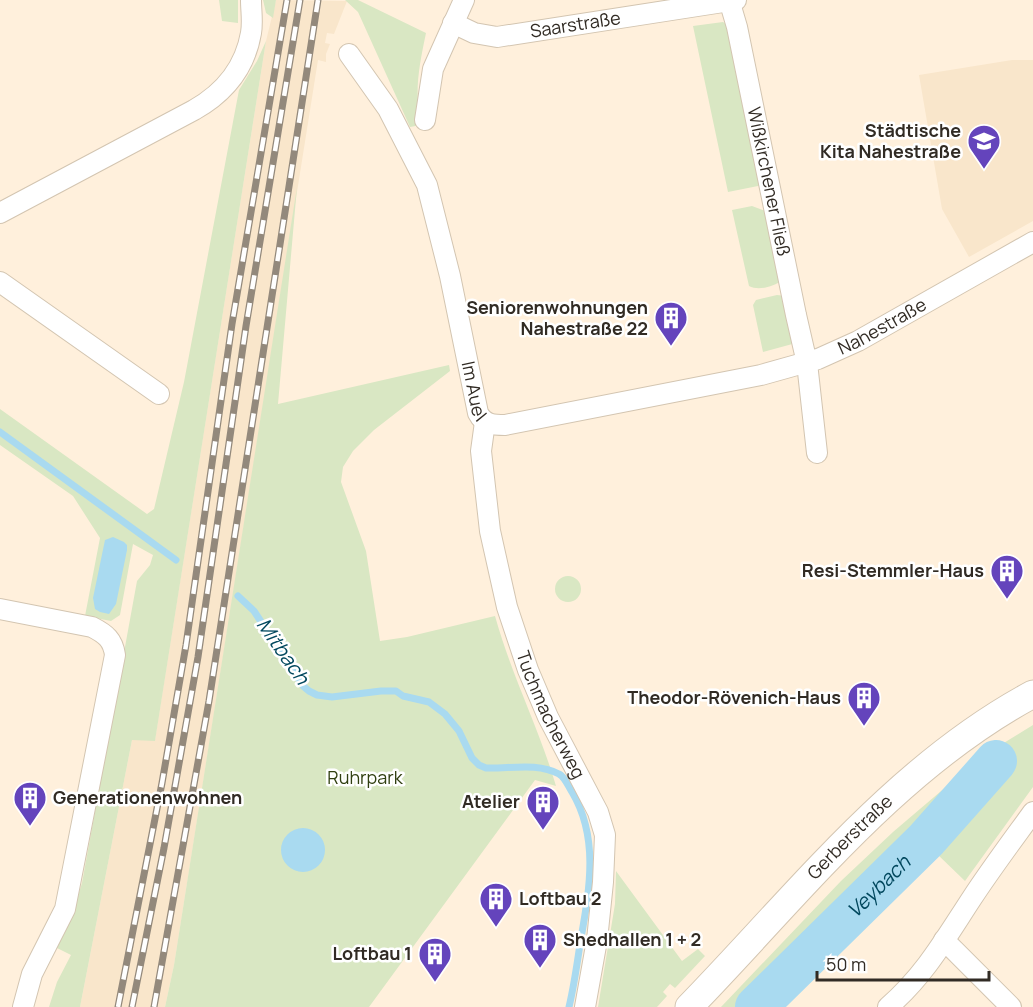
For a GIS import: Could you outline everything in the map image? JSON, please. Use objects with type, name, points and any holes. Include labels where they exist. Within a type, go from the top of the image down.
[{"type":"street","points":[[0,213],[203,105],[220,93],[234,76],[248,47],[251,32],[251,0]]},
{"type":"street","points":[[425,120],[433,69],[464,0]]},
{"type":"street","name":"Saarstraße","points":[[453,23],[474,33],[497,37],[732,0]]},
{"type":"street","name":"Wißkirchener Fließ","points":[[732,0],[807,363]]},
{"type":"street","name":"Im Auel","points":[[349,54],[388,109],[427,185],[450,276],[478,413],[485,422],[494,426],[526,422],[761,375],[807,363]]},
{"type":"street","name":"Nahestraße","points":[[807,363],[858,341],[1033,242]]},
{"type":"street","points":[[0,282],[159,394]]},
{"type":"street","points":[[807,363],[817,453]]},
{"type":"street","name":"Tuchmacherweg","points":[[485,422],[481,451],[490,531],[507,607],[528,670],[557,734],[598,812],[605,835],[597,940],[585,1007]]},
{"type":"street","points":[[0,609],[92,627],[111,640],[116,656],[65,909],[32,974],[23,1007]]},
{"type":"street","name":"Gerberstraße","points":[[689,1007],[849,838],[907,782],[974,729],[1033,694]]},
{"type":"street","points":[[888,1007],[918,978],[1033,812]]},
{"type":"street","points":[[944,940],[1011,1007]]},
{"type":"shaded area","points":[[276,0],[347,1],[334,34],[327,33],[325,43],[330,44],[326,62],[318,60],[174,965],[165,1007],[80,1007],[132,740],[155,740],[266,41]]},
{"type":"shaded area","name":"Städtische Kita Nahestraße","points":[[1012,60],[1033,60],[1033,221],[969,257],[942,209],[919,75]]},
{"type":"green space","points":[[219,0],[238,0],[238,23],[222,21]]},
{"type":"green space","points":[[263,0],[276,0],[273,18],[266,13]]},
{"type":"green space","points":[[345,0],[358,0],[426,33],[418,79],[421,125],[410,127],[358,12]]},
{"type":"green space","points":[[723,22],[729,26],[763,185],[728,192],[693,26]]},
{"type":"green space","points":[[266,41],[155,741],[132,740],[80,1007],[49,1007],[57,982],[71,955],[55,947],[70,922],[82,883],[137,581],[150,565],[153,555],[133,544],[120,615],[111,621],[85,616],[100,538],[73,496],[0,445],[0,409],[147,514],[154,509],[184,382],[239,90]]},
{"type":"green space","name":"Ruhrpark","points":[[297,187],[278,404],[449,365],[450,371],[374,430],[353,451],[343,467],[341,482],[366,551],[380,641],[407,637],[495,616],[556,786],[535,780],[369,1007],[165,1007],[174,965]]},
{"type":"green space","points":[[752,206],[765,211],[782,280],[766,288],[749,286],[732,210]]},
{"type":"green space","points":[[777,295],[786,296],[796,343],[763,352],[753,305],[756,300]]},
{"type":"green space","points":[[568,576],[577,580],[581,589],[577,598],[568,602],[559,598],[555,589],[559,580]]},
{"type":"green space","points":[[1033,725],[1033,787],[965,881],[936,853],[779,1007],[721,1007],[841,881],[893,832],[981,757]]},
{"type":"green space","points":[[616,871],[682,961],[698,949],[705,956],[675,988],[670,984],[663,992],[667,996],[657,1007],[598,1007],[615,904]]},
{"type":"water","points":[[113,537],[124,542],[127,550],[116,604],[109,614],[95,609],[93,598],[105,540]]},
{"type":"water","points":[[303,828],[318,835],[325,850],[318,865],[303,872],[288,865],[281,850],[288,835]]},
{"type":"waterway","name":"Mitbach","points":[[0,432],[176,560]]},
{"type":"waterway","name":"Mitbach","points":[[238,596],[254,611],[303,686],[309,691],[317,695],[332,697],[396,691],[403,696],[429,702],[445,714],[459,731],[472,758],[479,765],[486,768],[542,768],[563,777],[581,810],[586,828],[590,866],[589,885],[569,1007]]},
{"type":"waterway","name":"Veybach","points":[[756,1007],[926,840],[996,761]]},
{"type":"railway","points":[[118,1007],[162,783],[186,645],[232,324],[287,0]]},
{"type":"railway","points":[[132,1007],[164,848],[198,657],[246,326],[300,0]]},
{"type":"railway","points":[[154,1007],[209,701],[318,0]]},
{"type":"place","name":"Städtische Kita Nahestraße","points":[[984,170]]},
{"type":"place","name":"Seniorenwohnungen Nahestraße 22","points":[[671,347]]},
{"type":"place","name":"Resi-Stemmler-Haus","points":[[1007,600]]},
{"type":"place","name":"Theodor-Rövenich-Haus","points":[[864,727]]},
{"type":"place","name":"Generationenwohnen","points":[[30,827]]},
{"type":"place","name":"Atelier","points":[[543,831]]},
{"type":"place","name":"Loftbau 2","points":[[496,928]]},
{"type":"place","name":"Shedhallen 1 + 2","points":[[540,969]]},
{"type":"place","name":"Loftbau 1","points":[[435,983]]}]
